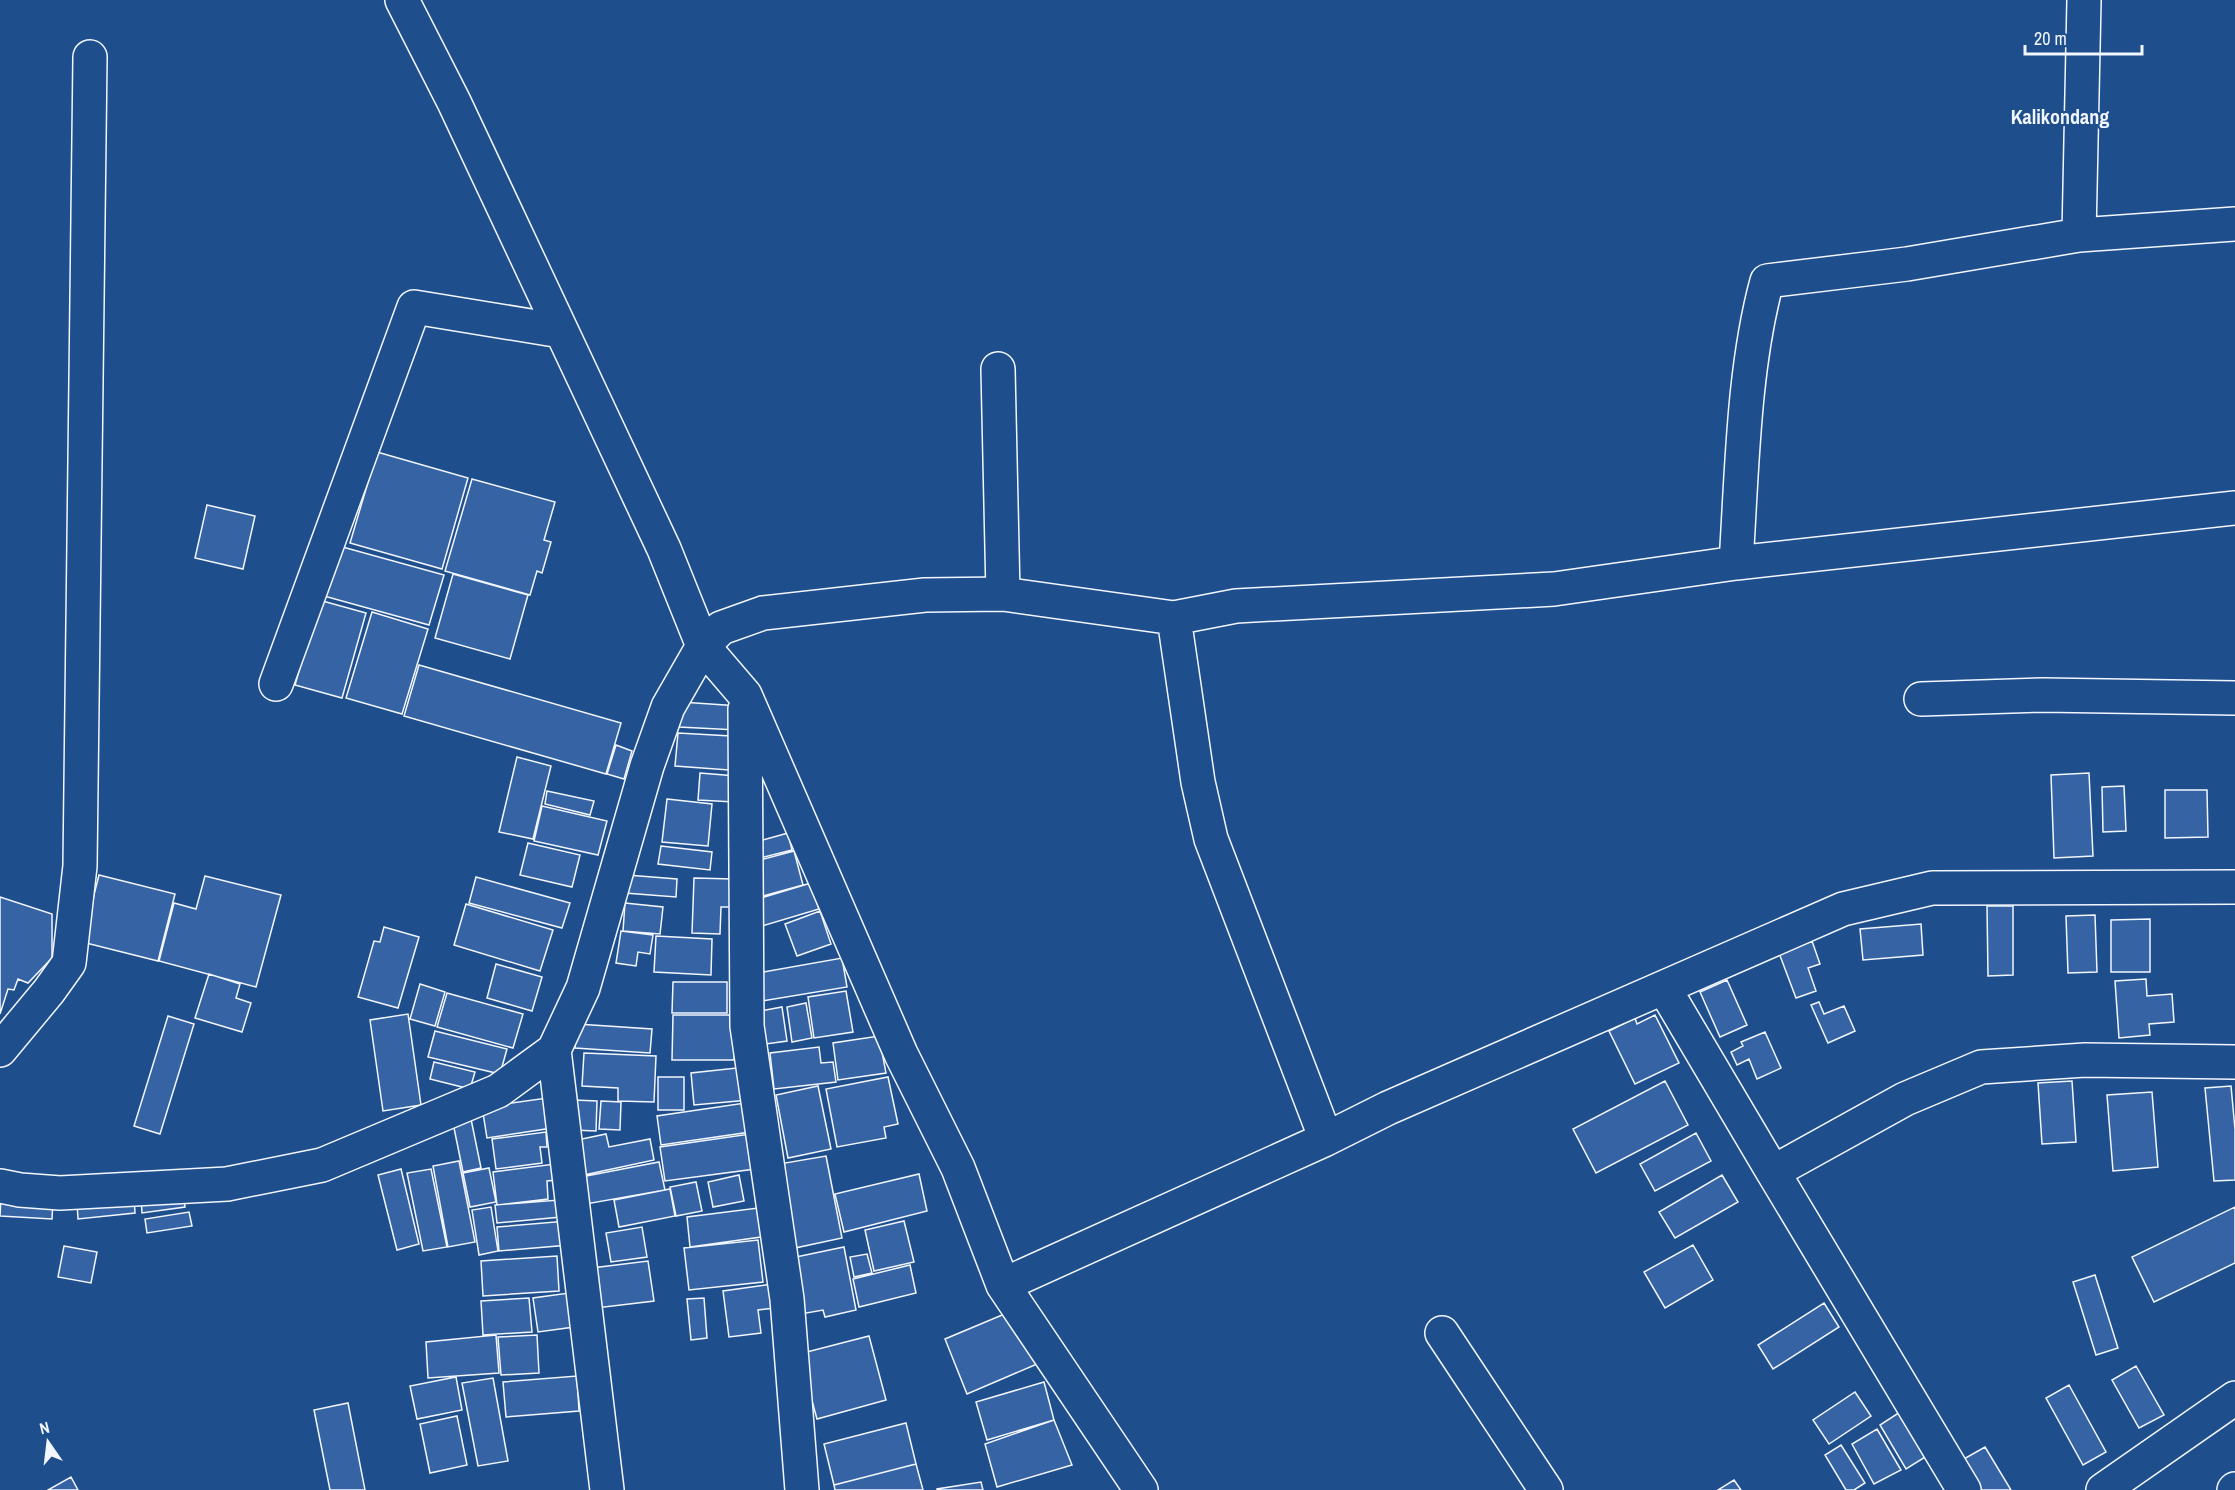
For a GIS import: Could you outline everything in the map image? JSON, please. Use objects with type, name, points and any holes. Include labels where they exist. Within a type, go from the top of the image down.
[{"type":"street","points":[[402,0],[454,102],[664,549],[703,646],[745,695],[901,1054],[958,1168],[1004,1285],[1141,1490]]},
{"type":"street","points":[[2079,235],[2084,0]]},
{"type":"street","points":[[0,1050],[69,963],[80,866],[90,57]]},
{"type":"street","points":[[1736,563],[1747,407],[1758,313],[1767,281],[1907,264],[2079,235],[2235,224]]},
{"type":"street","points":[[276,684],[414,307],[561,331]]},
{"type":"street","points":[[998,369],[1003,594]]},
{"type":"street","points":[[0,1186],[60,1193],[227,1184],[322,1165],[498,1092],[554,1050],[583,988],[646,766],[668,707],[703,646],[721,628],[763,613],[925,595],[1003,594],[1174,618],[1236,606],[1554,589],[1736,563],[2235,508]]},
{"type":"street","points":[[1174,618],[1198,782],[1211,838],[1326,1139]]},
{"type":"street","points":[[745,695],[747,1026],[788,1299],[802,1490]]},
{"type":"street","points":[[1921,699],[2043,695],[2235,698]]},
{"type":"street","points":[[1004,1285],[1326,1139],[1388,1108],[1843,909],[1932,888],[2235,887]]},
{"type":"street","points":[[1664,988],[1964,1490]]},
{"type":"street","points":[[554,1050],[607,1490]]},
{"type":"street","points":[[1773,1172],[1905,1099],[1981,1067],[2085,1060],[2235,1062]]},
{"type":"street","points":[[1442,1333],[1546,1490]]},
{"type":"street","points":[[2103,1490],[2235,1398]]},
{"type":"building","points":[[377,452],[468,478],[442,569],[350,543]]},
{"type":"building","points":[[472,479],[555,502],[544,540],[551,542],[542,573],[537,571],[530,595],[445,571]]},
{"type":"building","points":[[207,505],[255,516],[243,569],[195,558]]},
{"type":"building","points":[[339,546],[444,575],[429,625],[324,596]]},
{"type":"building","points":[[453,574],[528,595],[510,659],[435,638]]},
{"type":"building","points":[[319,600],[366,613],[342,698],[295,685]]},
{"type":"building","points":[[372,612],[428,629],[402,714],[346,698]]},
{"type":"building","points":[[419,665],[621,723],[606,774],[404,716]]},
{"type":"building","points":[[681,702],[739,706],[737,730],[679,727]]},
{"type":"building","points":[[678,733],[731,736],[729,770],[675,766]]},
{"type":"building","points":[[616,745],[632,751],[624,779],[607,774]]},
{"type":"building","points":[[517,757],[551,766],[533,839],[499,832]]},
{"type":"building","points":[[700,773],[736,776],[734,802],[698,800]]},
{"type":"building","points":[[2089,773],[2093,856],[2054,858],[2051,775]]},
{"type":"building","points":[[2124,786],[2126,831],[2103,832],[2102,787]]},
{"type":"building","points":[[2165,790],[2207,790],[2208,837],[2165,838]]},
{"type":"building","points":[[547,791],[594,801],[590,815],[545,804]]},
{"type":"building","points":[[667,799],[712,804],[708,846],[662,842]]},
{"type":"building","points":[[542,806],[607,821],[598,855],[534,841]]},
{"type":"building","points":[[788,833],[792,850],[756,859],[752,843]]},
{"type":"building","points":[[528,843],[580,855],[572,887],[520,875]]},
{"type":"building","points":[[661,846],[712,852],[710,870],[658,864]]},
{"type":"building","points":[[794,851],[803,885],[759,897],[749,863]]},
{"type":"building","points":[[99,875],[175,894],[158,961],[82,942]]},
{"type":"building","points":[[627,875],[677,879],[676,897],[625,893]]},
{"type":"building","points":[[205,876],[281,895],[256,987],[159,961],[174,903],[196,909]]},
{"type":"building","points":[[476,877],[570,903],[562,928],[469,903]]},
{"type":"building","points":[[694,878],[733,879],[732,907],[721,907],[720,934],[692,933]]},
{"type":"building","points":[[811,883],[819,909],[762,926],[754,900]]},
{"type":"building","points":[[0,897],[52,914],[52,958],[28,983],[18,979],[14,990],[8,989],[0,1014]]},
{"type":"building","points":[[625,903],[663,907],[660,934],[623,931]]},
{"type":"building","points":[[466,904],[553,930],[540,971],[454,945]]},
{"type":"building","points":[[1987,906],[2013,906],[2013,975],[1988,976]]},
{"type":"building","points":[[820,911],[831,944],[797,956],[785,924]]},
{"type":"building","points":[[2095,915],[2097,972],[2068,973],[2066,916]]},
{"type":"building","points":[[2150,919],[2150,972],[2111,972],[2111,920]]},
{"type":"building","points":[[1921,924],[1923,955],[1863,960],[1860,929]]},
{"type":"building","points":[[384,927],[419,937],[398,1008],[358,997],[374,941],[380,942]]},
{"type":"building","points":[[621,931],[653,935],[650,954],[638,952],[636,966],[616,963]]},
{"type":"building","points":[[656,936],[712,939],[711,975],[654,972]]},
{"type":"building","points":[[1812,941],[1820,964],[1808,968],[1816,991],[1796,998],[1779,953]]},
{"type":"building","points":[[842,958],[847,987],[762,1001],[758,973]]},
{"type":"building","points":[[496,964],[542,977],[532,1011],[487,998]]},
{"type":"building","points":[[209,974],[240,984],[236,998],[251,1003],[242,1032],[195,1018]]},
{"type":"building","points":[[2146,979],[2147,996],[2172,994],[2174,1022],[2149,1024],[2150,1035],[2119,1038],[2115,981]]},
{"type":"building","points":[[1727,980],[1747,1025],[1720,1037],[1700,992]]},
{"type":"building","points":[[673,982],[727,982],[727,1013],[672,1013]]},
{"type":"building","points":[[420,984],[445,992],[435,1026],[410,1019]]},
{"type":"building","points":[[846,991],[853,1032],[814,1038],[808,997]]},
{"type":"building","points":[[447,993],[523,1014],[513,1048],[437,1027]]},
{"type":"building","points":[[1819,1002],[1824,1014],[1844,1006],[1855,1031],[1828,1043],[1811,1005]]},
{"type":"building","points":[[806,1003],[812,1038],[792,1042],[787,1007]]},
{"type":"building","points":[[782,1007],[787,1041],[766,1044],[761,1011]]},
{"type":"building","points":[[408,1014],[421,1105],[383,1111],[370,1020]]},
{"type":"building","points":[[673,1015],[735,1015],[734,1060],[672,1060]]},
{"type":"building","points":[[1655,1015],[1679,1063],[1635,1084],[1609,1031],[1635,1018],[1637,1024]]},
{"type":"building","points":[[168,1016],[194,1024],[160,1134],[134,1126]]},
{"type":"building","points":[[577,1024],[652,1029],[650,1053],[575,1048]]},
{"type":"building","points":[[435,1031],[507,1049],[500,1074],[428,1057]]},
{"type":"building","points":[[1765,1032],[1781,1068],[1757,1079],[1749,1059],[1737,1065],[1731,1052],[1743,1046],[1741,1042]]},
{"type":"building","points":[[879,1036],[886,1073],[838,1080],[833,1043]]},
{"type":"building","points":[[819,1047],[821,1063],[833,1062],[836,1082],[774,1089],[770,1053]]},
{"type":"building","points":[[584,1053],[656,1056],[654,1102],[618,1101],[618,1088],[582,1086]]},
{"type":"building","points":[[434,1062],[475,1072],[470,1089],[430,1079]]},
{"type":"building","points":[[746,1067],[749,1100],[694,1105],[691,1073]]},
{"type":"building","points":[[658,1077],[684,1077],[684,1110],[658,1110]]},
{"type":"building","points":[[888,1077],[898,1124],[884,1127],[886,1138],[837,1147],[826,1089]]},
{"type":"building","points":[[1665,1081],[1688,1125],[1596,1173],[1573,1129]]},
{"type":"building","points":[[2072,1081],[2076,1142],[2042,1144],[2038,1083]]},
{"type":"building","points":[[818,1086],[831,1149],[788,1158],[776,1095]]},
{"type":"building","points":[[2231,1086],[2235,1129],[2235,1180],[2214,1181],[2205,1088]]},
{"type":"building","points":[[2152,1092],[2158,1167],[2113,1171],[2107,1095]]},
{"type":"building","points":[[547,1098],[552,1128],[487,1138],[482,1107]]},
{"type":"building","points":[[574,1100],[597,1101],[596,1131],[573,1130]]},
{"type":"building","points":[[601,1101],[621,1102],[620,1130],[599,1129]]},
{"type":"building","points":[[745,1103],[750,1132],[661,1145],[657,1116]]},
{"type":"building","points":[[471,1119],[481,1168],[463,1172],[453,1123]]},
{"type":"building","points":[[546,1132],[547,1147],[540,1147],[542,1163],[496,1169],[492,1139]]},
{"type":"building","points":[[1696,1133],[1711,1161],[1655,1191],[1640,1164]]},
{"type":"building","points":[[606,1134],[609,1147],[650,1139],[654,1160],[584,1175],[577,1140]]},
{"type":"building","points":[[750,1134],[755,1169],[665,1181],[660,1147]]},
{"type":"building","points":[[826,1156],[842,1238],[795,1248],[779,1164]]},
{"type":"building","points":[[459,1161],[475,1242],[448,1247],[433,1166]]},
{"type":"building","points":[[659,1162],[665,1190],[586,1204],[581,1177]]},
{"type":"building","points":[[555,1164],[557,1180],[547,1181],[548,1199],[497,1205],[493,1172]]},
{"type":"building","points":[[489,1168],[496,1202],[470,1207],[463,1173]]},
{"type":"building","points":[[401,1169],[419,1244],[397,1250],[378,1175]]},
{"type":"building","points":[[431,1169],[447,1247],[423,1251],[407,1173]]},
{"type":"building","points":[[919,1174],[927,1211],[844,1232],[835,1194]]},
{"type":"building","points":[[739,1175],[744,1201],[713,1207],[708,1182]]},
{"type":"building","points":[[1722,1175],[1738,1202],[1675,1238],[1659,1212]]},
{"type":"building","points":[[696,1182],[702,1211],[676,1216],[670,1187]]},
{"type":"building","points":[[670,1189],[675,1216],[619,1227],[614,1200]]},
{"type":"building","points":[[183,1193],[185,1207],[142,1213],[141,1198]]},
{"type":"building","points":[[134,1196],[135,1213],[78,1219],[77,1202]]},
{"type":"building","points":[[1,1197],[53,1200],[52,1219],[0,1216]]},
{"type":"building","points":[[559,1200],[561,1217],[497,1223],[495,1205]]},
{"type":"building","points":[[491,1207],[498,1251],[479,1255],[472,1210]]},
{"type":"building","points":[[2235,1207],[2235,1263],[2154,1302],[2132,1257]]},
{"type":"building","points":[[758,1208],[761,1237],[690,1247],[687,1217]]},
{"type":"building","points":[[189,1212],[192,1226],[147,1233],[145,1219]]},
{"type":"building","points":[[567,1221],[569,1245],[499,1251],[497,1227]]},
{"type":"building","points":[[904,1221],[914,1262],[874,1271],[865,1230]]},
{"type":"building","points":[[642,1227],[647,1257],[611,1262],[606,1233]]},
{"type":"building","points":[[758,1240],[763,1282],[689,1290],[684,1248]]},
{"type":"building","points":[[1693,1245],[1713,1280],[1665,1308],[1644,1272]]},
{"type":"building","points":[[64,1246],[97,1252],[91,1283],[58,1277]]},
{"type":"building","points":[[844,1247],[856,1310],[825,1317],[823,1310],[801,1314],[791,1258]]},
{"type":"building","points":[[867,1254],[872,1273],[854,1277],[850,1257]]},
{"type":"building","points":[[557,1256],[559,1291],[483,1296],[481,1261]]},
{"type":"building","points":[[648,1261],[654,1301],[596,1308],[592,1268]]},
{"type":"building","points":[[910,1265],[916,1293],[859,1307],[853,1279]]},
{"type":"building","points":[[2095,1275],[2118,1348],[2096,1355],[2073,1282]]},
{"type":"building","points":[[773,1284],[775,1308],[758,1310],[761,1333],[729,1337],[723,1291]]},
{"type":"building","points":[[569,1293],[574,1327],[538,1332],[533,1298]]},
{"type":"building","points":[[529,1298],[532,1332],[483,1335],[481,1301]]},
{"type":"building","points":[[704,1298],[707,1338],[691,1340],[687,1299]]},
{"type":"building","points":[[1824,1303],[1839,1327],[1773,1369],[1758,1345]]},
{"type":"building","points":[[1014,1310],[1037,1364],[967,1394],[945,1339]]},
{"type":"building","points":[[496,1335],[499,1373],[428,1378],[426,1342]]},
{"type":"building","points":[[537,1335],[539,1373],[501,1375],[498,1337]]},
{"type":"building","points":[[869,1336],[886,1400],[817,1419],[799,1354]]},
{"type":"building","points":[[2136,1366],[2164,1415],[2139,1428],[2112,1380]]},
{"type":"building","points":[[577,1376],[579,1411],[506,1417],[503,1382]]},
{"type":"building","points":[[456,1377],[462,1410],[417,1419],[410,1386]]},
{"type":"building","points":[[493,1378],[508,1461],[478,1466],[462,1383]]},
{"type":"building","points":[[1044,1382],[1054,1420],[987,1440],[976,1402]]},
{"type":"building","points":[[2069,1385],[2106,1452],[2083,1465],[2046,1398]]},
{"type":"building","points":[[1855,1392],[1871,1416],[1829,1444],[1813,1420]]},
{"type":"building","points":[[348,1403],[365,1490],[330,1490],[314,1410]]},
{"type":"building","points":[[1903,1410],[1930,1454],[1906,1469],[1880,1425]]},
{"type":"building","points":[[457,1416],[467,1465],[430,1473],[420,1424]]},
{"type":"building","points":[[1054,1420],[1072,1465],[997,1487],[985,1444]]},
{"type":"building","points":[[906,1423],[916,1464],[834,1485],[824,1444]]},
{"type":"building","points":[[1877,1429],[1901,1470],[1874,1484],[1852,1444]]},
{"type":"building","points":[[1841,1445],[1865,1483],[1854,1490],[1846,1490],[1825,1455]]},
{"type":"building","points":[[1985,1447],[2011,1490],[1980,1490],[1962,1460]]},
{"type":"building","points":[[916,1464],[923,1490],[835,1490],[834,1485]]},
{"type":"building","points":[[71,1477],[78,1490],[48,1490]]},
{"type":"building","points":[[1734,1480],[1741,1490],[1718,1490]]},
{"type":"building","points":[[981,1482],[983,1490],[937,1490],[937,1489]]},
{"type":"district","name":"Kalikondang","points":[[2060,117]]}]
